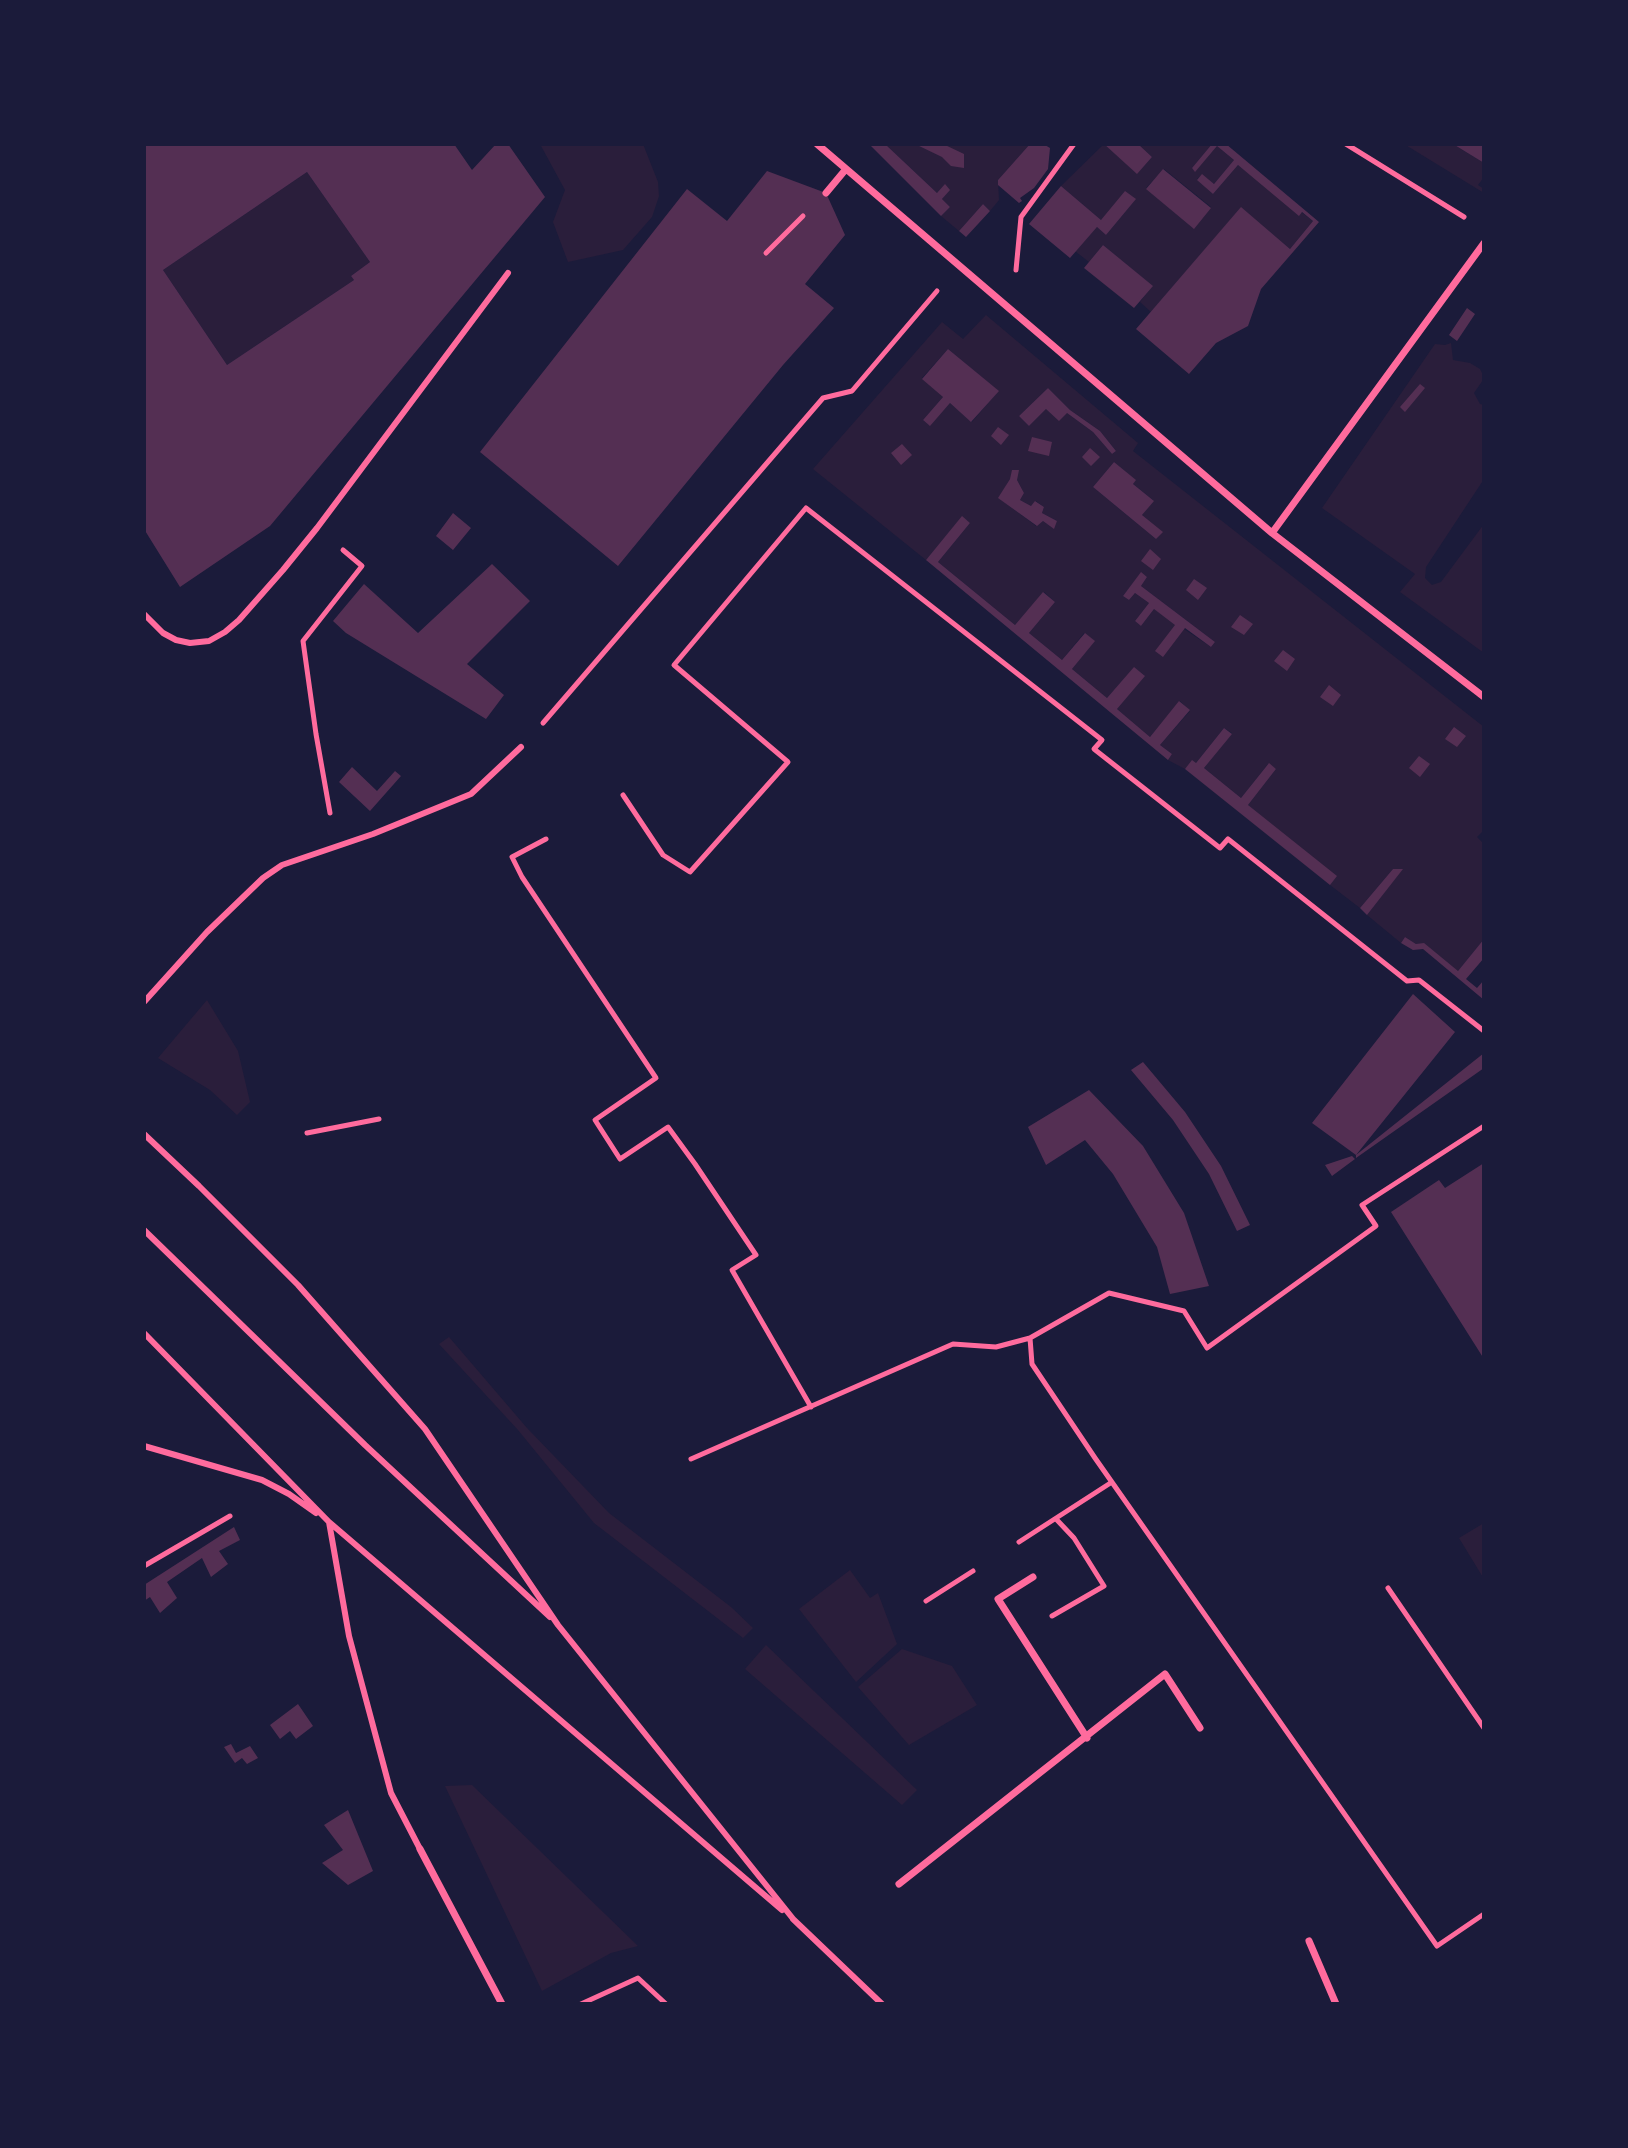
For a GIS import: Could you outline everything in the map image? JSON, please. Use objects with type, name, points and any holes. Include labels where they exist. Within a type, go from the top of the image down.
[{"type":"street","points":[[817,144],[1272,533],[1484,697]]},
{"type":"street","points":[[826,193],[846,169]]},
{"type":"street","points":[[1272,533],[1484,243]]},
{"type":"street","points":[[1033,1577],[998,1599],[1087,1738]]},
{"type":"street","points":[[899,1884],[1165,1674],[1200,1728]]},
{"type":"street","points":[[420,1849],[502,2004]]},
{"type":"street","points":[[1309,1941],[1336,2004]]},
{"type":"lane","points":[[144,614],[163,633],[190,643],[209,641],[239,620],[317,528],[508,273]]},
{"type":"lane","points":[[144,1002],[207,932],[263,878],[282,865],[373,834],[471,794],[521,747]]},
{"type":"lane","points":[[144,1134],[176,1162],[298,1285],[425,1429],[558,1625],[794,1920]]},
{"type":"lane","points":[[144,1230],[365,1445],[558,1625]]},
{"type":"lane","points":[[144,1333],[329,1522],[794,1920],[882,2004]]},
{"type":"lane","points":[[144,1446],[262,1480],[289,1494],[329,1522],[349,1636],[391,1793],[420,1849]]},
{"type":"path","points":[[1013,310],[1021,217],[1074,144]]},
{"type":"path","points":[[1346,144],[1471,222]]},
{"type":"path","points":[[766,253],[826,193]]},
{"type":"path","points":[[567,696],[823,398],[852,391],[958,266]]},
{"type":"path","points":[[623,795],[663,855],[690,872],[788,762],[674,665],[806,508],[1102,740],[1094,749],[1220,848],[1228,839],[1407,981],[1419,980],[1484,1031]]},
{"type":"path","points":[[335,846],[303,641],[350,582]]},
{"type":"path","points":[[546,839],[512,857],[522,877],[656,1078],[595,1120],[620,1159],[668,1127],[756,1255],[732,1270],[811,1407]]},
{"type":"path","points":[[307,1133],[379,1119]]},
{"type":"path","points":[[691,1459],[953,1344],[996,1347],[1030,1338],[1109,1293],[1184,1311],[1207,1348],[1376,1226],[1362,1205],[1484,1126]]},
{"type":"path","points":[[1030,1338],[1032,1364],[1437,1946],[1484,1914]]},
{"type":"path","points":[[144,1566],[230,1516]]},
{"type":"path","points":[[1041,1623],[1104,1586],[1074,1538],[1056,1519]]},
{"type":"path","points":[[1388,1588],[1484,1728]]},
{"type":"path","points":[[581,2004],[638,1978],[666,2004]]},
{"type":"shaded area","points":[[540,144],[643,144],[658,182],[659,196],[652,217],[623,250],[568,262],[553,222],[565,190]]},
{"type":"shaded area","points":[[885,144],[1030,144],[998,180],[999,200],[990,211],[983,204],[959,231],[941,216],[950,207],[942,199],[949,190],[937,193]]},
{"type":"shaded area","points":[[1104,144],[1137,173],[1152,157],[1138,144],[1212,144],[1192,168],[1195,171],[1217,146],[1234,160],[1214,184],[1202,175],[1197,179],[1213,194],[1238,165],[1313,221],[1290,249],[1241,208],[1151,312],[1140,302],[1152,286],[1103,245],[1089,262],[1075,251],[1097,227],[1106,235],[1135,200],[1101,220],[1061,186]],"holes":[[[1164,169],[1211,207],[1193,228],[1146,188]]]},
{"type":"shaded area","points":[[1404,144],[1453,144],[1484,163],[1484,177],[1478,185],[1484,193]]},
{"type":"shaded area","points":[[307,172],[370,262],[351,276],[354,280],[227,365],[163,270]]},
{"type":"shaded area","points":[[986,315],[1138,443],[1133,451],[1484,727],[1484,830],[1477,837],[1484,844],[1484,939],[1458,971],[1405,937],[1401,943],[1367,915],[1402,869],[1393,869],[1360,908],[1330,885],[1248,805],[1276,769],[1268,764],[1241,798],[1204,768],[1232,733],[1224,728],[1196,763],[1185,769],[1168,760],[1172,754],[1160,745],[1190,711],[1180,701],[1150,737],[1117,709],[1144,675],[1134,668],[1107,698],[1072,669],[1094,641],[1084,633],[1062,660],[1029,633],[1055,602],[1044,592],[1015,625],[938,562],[970,523],[962,517],[926,560],[813,469],[942,322],[963,339]],"holes":[[[948,349],[998,391],[972,422],[950,403],[929,425],[923,420],[943,397],[922,378]],[[1048,388],[1070,410],[1100,431],[1116,451],[1112,454],[1093,432],[1067,413],[1046,409],[1029,426],[1019,416]],[[1114,462],[1135,480],[1133,484],[1153,500],[1142,515],[1162,532],[1156,539],[1093,487]],[[1010,479],[1017,480],[1024,493],[1020,500],[1031,506],[1036,501],[1044,507],[1042,513],[1057,521],[1053,528],[1043,521],[1036,526],[999,498]],[[1141,573],[1147,577],[1141,586],[1215,642],[1211,647],[1154,609],[1141,626],[1135,621],[1149,603],[1135,593],[1129,600],[1123,596]]]},
{"type":"shaded area","points":[[1451,343],[1453,360],[1470,363],[1483,375],[1474,393],[1480,404],[1484,405],[1484,479],[1426,567],[1425,578],[1432,585],[1441,582],[1484,524],[1484,653],[1400,592],[1415,574],[1322,508],[1435,344]]},
{"type":"shaded area","points":[[207,1000],[238,1051],[250,1102],[237,1115],[210,1090],[158,1058]]},
{"type":"shaded area","points":[[449,1337],[527,1428],[609,1513],[731,1607],[753,1628],[743,1638],[594,1523],[518,1430],[439,1344]]},
{"type":"shaded area","points":[[1484,1523],[1484,1579],[1459,1538]]},
{"type":"shaded area","points":[[850,1570],[870,1598],[878,1593],[897,1644],[856,1682],[799,1609]]},
{"type":"shaded area","points":[[766,1645],[917,1790],[902,1805],[745,1669]]},
{"type":"shaded area","points":[[902,1649],[952,1666],[977,1705],[909,1745],[858,1687]]},
{"type":"shaded area","points":[[472,1785],[638,1946],[611,1953],[542,1991],[445,1786]]},
{"type":"building","points":[[144,144],[454,144],[472,170],[496,144],[508,144],[545,197],[270,526],[180,587],[144,529]],"holes":[[[307,172],[370,262],[351,276],[354,280],[227,365],[163,270]]]},
{"type":"building","points":[[869,144],[885,144],[937,193],[945,184],[950,190],[942,199],[950,207],[941,216]]},
{"type":"building","points":[[915,144],[943,144],[964,154],[964,168],[951,166],[942,157]]},
{"type":"building","points":[[1030,144],[1050,148],[1048,169],[1034,188],[1020,198],[1022,201],[1019,203],[998,185],[998,180]]},
{"type":"building","points":[[1104,144],[1138,144],[1152,157],[1137,174]]},
{"type":"building","points":[[1212,144],[1226,144],[1319,222],[1261,289],[1248,326],[1216,343],[1189,374],[1136,329],[1241,207],[1290,249],[1313,221],[1302,212],[1299,216],[1238,165],[1213,194],[1197,180],[1202,174],[1214,184],[1234,160],[1217,146],[1195,172],[1192,168]]},
{"type":"building","points":[[1453,144],[1484,144],[1484,163]]},
{"type":"building","points":[[1163,169],[1211,208],[1194,229],[1146,189]]},
{"type":"building","points":[[767,171],[826,193],[845,235],[805,284],[834,308],[783,365],[618,566],[480,452],[687,189],[727,221]]},
{"type":"building","points":[[1061,186],[1101,220],[1125,191],[1136,199],[1106,235],[1097,227],[1070,258],[1029,224]]},
{"type":"building","points":[[983,204],[990,211],[966,237],[959,231]]},
{"type":"building","points":[[1103,245],[1153,286],[1134,308],[1084,268]]},
{"type":"building","points":[[1467,308],[1475,314],[1457,341],[1449,335]]},
{"type":"building","points":[[948,349],[999,391],[971,422],[950,403],[930,426],[923,420],[943,397],[922,379]]},
{"type":"building","points":[[1420,384],[1425,388],[1405,412],[1400,407]]},
{"type":"building","points":[[1048,388],[1070,410],[1100,431],[1116,451],[1112,454],[1093,432],[1067,413],[1059,421],[1046,409],[1029,426],[1019,416]]},
{"type":"building","points":[[998,427],[1009,435],[1001,445],[991,436]]},
{"type":"building","points":[[1032,437],[1052,442],[1049,456],[1028,451]]},
{"type":"building","points":[[902,444],[912,455],[901,465],[891,453]]},
{"type":"building","points":[[1090,448],[1100,457],[1091,466],[1082,457]]},
{"type":"building","points":[[1114,462],[1136,480],[1133,484],[1154,501],[1142,515],[1163,532],[1156,539],[1093,487]]},
{"type":"building","points":[[1012,470],[1019,470],[1017,480],[1024,493],[1020,500],[1031,506],[1035,501],[1044,507],[1042,513],[1057,521],[1054,529],[1043,521],[1037,526],[998,498]]},
{"type":"building","points":[[453,513],[471,528],[453,550],[436,536]]},
{"type":"building","points":[[962,516],[970,523],[938,562],[1015,625],[1043,592],[1055,602],[1029,633],[1062,660],[1085,633],[1095,641],[1072,669],[1107,698],[1134,667],[1145,676],[1117,709],[1150,737],[1179,701],[1190,710],[1160,745],[1172,754],[1168,760],[926,560]]},
{"type":"building","points":[[1150,549],[1161,559],[1153,570],[1141,561]]},
{"type":"building","points":[[492,564],[530,601],[467,664],[504,695],[486,719],[346,633],[333,621],[364,584],[418,633]]},
{"type":"building","points":[[1141,572],[1147,577],[1141,586],[1215,642],[1211,647],[1185,628],[1163,657],[1155,651],[1175,625],[1154,609],[1141,626],[1135,621],[1149,603],[1135,593],[1129,600],[1123,596]]},
{"type":"building","points":[[1194,579],[1207,588],[1198,600],[1186,590]]},
{"type":"building","points":[[1240,615],[1253,624],[1244,635],[1231,627]]},
{"type":"building","points":[[1283,650],[1295,659],[1287,671],[1274,661]]},
{"type":"building","points":[[1329,685],[1341,695],[1333,706],[1320,697]]},
{"type":"building","points":[[1454,727],[1466,736],[1457,747],[1445,739]]},
{"type":"building","points":[[1224,728],[1232,734],[1204,768],[1241,798],[1269,763],[1276,769],[1248,805],[1337,876],[1330,885],[1185,769],[1192,760],[1196,763]]},
{"type":"building","points":[[1419,756],[1430,764],[1420,777],[1409,768]]},
{"type":"building","points":[[352,767],[377,791],[395,771],[401,776],[370,811],[339,782]]},
{"type":"building","points":[[1393,869],[1403,869],[1367,915],[1360,908]]},
{"type":"building","points":[[1405,937],[1416,944],[1424,943],[1458,971],[1484,939],[1484,958],[1466,979],[1477,988],[1484,980],[1484,1000],[1423,949],[1413,950],[1401,943]]},
{"type":"building","points":[[1413,994],[1455,1032],[1356,1155],[1312,1123]]},
{"type":"building","points":[[1484,1053],[1484,1068],[1356,1158]]},
{"type":"building","points":[[1143,1062],[1185,1112],[1221,1166],[1250,1225],[1237,1231],[1209,1174],[1173,1120],[1131,1070]]},
{"type":"building","points":[[1089,1090],[1143,1146],[1184,1213],[1209,1286],[1170,1294],[1157,1247],[1113,1174],[1085,1140],[1046,1165],[1028,1127]]},
{"type":"building","points":[[1352,1156],[1355,1159],[1332,1176],[1325,1165]]},
{"type":"building","points":[[1484,1163],[1484,1359],[1391,1212],[1439,1180],[1445,1188]]},
{"type":"building","points":[[234,1527],[240,1540],[219,1551],[228,1564],[211,1577],[202,1558],[167,1582],[177,1598],[160,1613],[150,1597],[144,1601],[144,1585]]},
{"type":"building","points":[[298,1704],[313,1726],[296,1739],[290,1731],[280,1739],[270,1725]]},
{"type":"building","points":[[231,1744],[236,1753],[250,1746],[258,1758],[247,1764],[242,1758],[235,1763],[224,1747]]},
{"type":"building","points":[[348,1810],[373,1871],[348,1885],[322,1863],[343,1850],[324,1825]]}]
